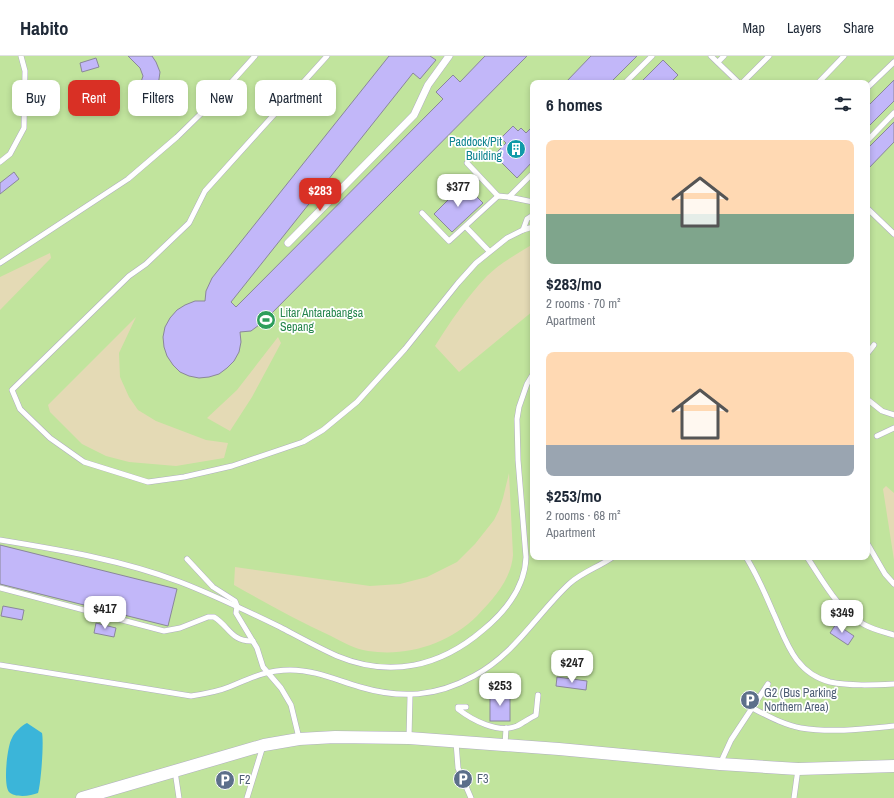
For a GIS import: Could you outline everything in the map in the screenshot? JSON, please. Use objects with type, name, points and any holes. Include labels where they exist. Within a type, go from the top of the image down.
[{"type":"street","points":[[288,243],[414,115],[428,85],[449,56]]},
{"type":"street","points":[[82,798],[264,745],[299,739],[336,737],[409,738],[456,741],[720,764],[798,769],[894,766]]},
{"type":"lane","points":[[0,162],[10,154],[24,128],[25,71],[21,56]]},
{"type":"lane","points":[[0,263],[128,179],[177,137],[219,96],[255,56]]},
{"type":"lane","points":[[327,56],[206,191],[189,223],[146,264],[129,276],[12,390],[20,409],[50,438],[84,462],[148,482],[184,477],[232,466],[303,442],[323,430],[357,402],[406,349],[458,282],[489,251],[507,238],[530,228]]},
{"type":"lane","points":[[628,80],[652,56]]},
{"type":"lane","points":[[712,56],[736,80]]},
{"type":"lane","points":[[718,62],[724,56]]},
{"type":"lane","points":[[745,80],[769,56]]},
{"type":"lane","points":[[821,80],[844,56]]},
{"type":"lane","points":[[870,85],[894,62]]},
{"type":"lane","points":[[870,138],[894,113]]},
{"type":"lane","points":[[468,163],[498,196],[530,201]]},
{"type":"lane","points":[[509,197],[530,176]]},
{"type":"lane","points":[[422,213],[449,241],[498,196]]},
{"type":"lane","points":[[870,211],[894,234]]},
{"type":"lane","points":[[523,230],[527,219],[530,217]]},
{"type":"lane","points":[[466,226],[489,251]]},
{"type":"lane","points":[[870,349],[874,345]]},
{"type":"lane","points":[[870,352],[876,355]]},
{"type":"lane","points":[[0,540],[62,551],[150,572],[237,606],[338,656],[368,665],[403,667],[418,666],[448,654],[473,639],[500,616],[517,592],[525,570],[526,557],[518,460],[517,419],[519,407],[530,379]]},
{"type":"lane","points":[[870,401],[882,411],[894,415]]},
{"type":"lane","points":[[877,436],[894,428]]},
{"type":"lane","points":[[870,548],[885,574],[894,584]]},
{"type":"lane","points":[[187,559],[213,587],[232,599],[237,606],[236,613],[253,641],[263,667],[281,688],[290,705],[299,739]]},
{"type":"lane","points":[[0,665],[191,696],[215,692],[266,672],[289,670],[315,672],[378,692],[410,696],[445,688],[463,682],[485,670],[520,640],[550,604],[571,582],[608,560]]},
{"type":"lane","points":[[748,560],[762,587],[789,649],[807,670],[816,676],[831,682],[894,684]]},
{"type":"lane","points":[[809,560],[830,592],[852,617],[863,625],[874,630],[894,635]]},
{"type":"lane","points":[[0,588],[164,631],[180,628],[208,617],[214,617],[233,636],[246,641],[253,641]]},
{"type":"lane","points":[[720,764],[731,740],[768,684]]},
{"type":"lane","points":[[466,707],[458,707],[458,709],[481,723],[493,727],[516,727],[536,714],[538,695]]},
{"type":"lane","points":[[409,738],[410,696]]},
{"type":"lane","points":[[752,708],[779,721],[801,728],[830,731],[894,726]]},
{"type":"lane","points":[[505,745],[506,728]]},
{"type":"lane","points":[[456,741],[458,768],[471,798]]},
{"type":"lane","points":[[247,798],[264,745]]},
{"type":"lane","points":[[794,798],[798,769]]},
{"type":"lane","points":[[175,770],[179,798]]},
{"type":"green space","name":"Litar Antarabangsa Sepang","points":[[0,56],[894,56],[894,798],[0,798]]},
{"type":"sand","points":[[530,246],[530,313],[459,372],[435,346],[473,292],[492,271]]},
{"type":"sand","points":[[50,253],[51,258],[0,310],[0,277]]},
{"type":"sand","points":[[136,317],[119,353],[120,377],[129,397],[138,410],[156,421],[206,440],[228,443],[224,458],[176,466],[129,462],[106,456],[82,444],[50,412],[48,405]]},
{"type":"sand","points":[[278,337],[281,343],[252,397],[230,431],[207,418],[237,390]]},
{"type":"sand","points":[[509,473],[513,555],[509,573],[501,588],[477,616],[466,626],[440,641],[412,650],[398,652],[368,651],[358,649],[306,624],[234,585],[235,567],[370,586],[400,584],[427,577],[457,562],[475,544],[494,520],[503,498]]},
{"type":"sand","points":[[886,486],[894,493],[894,560],[883,489]]},
{"type":"water","points":[[27,723],[42,733],[43,738],[40,781],[38,793],[27,796],[19,796],[9,792],[7,788],[7,757],[10,742],[13,736]]},
{"type":"building","points":[[128,56],[152,56],[160,72],[159,80],[142,80],[143,76],[140,68]]},
{"type":"building","points":[[389,56],[430,56],[436,60],[420,79],[413,73],[231,302],[236,307],[443,99],[436,92],[453,75],[460,82],[485,56],[527,56],[263,322],[251,331],[240,332],[241,342],[239,352],[234,361],[227,368],[219,374],[199,378],[180,372],[167,356],[164,347],[163,337],[165,327],[170,318],[177,310],[185,305],[195,301],[205,301],[206,291],[212,278]]},
{"type":"building","points":[[591,56],[637,56],[613,80],[568,80]]},
{"type":"building","points":[[96,58],[99,67],[82,72],[80,63]]},
{"type":"building","points":[[663,60],[678,75],[673,80],[643,80]]},
{"type":"building","points":[[894,80],[894,101],[870,125],[870,104]]},
{"type":"building","points":[[894,122],[894,142],[870,167],[870,146]]},
{"type":"building","name":"Paddock/Pit Building","points":[[513,126],[518,131],[521,128],[526,133],[530,129],[530,164],[517,178],[494,155],[506,143],[501,138]]},
{"type":"building","points":[[14,172],[19,179],[0,194],[0,183]]},
{"type":"building","points":[[464,184],[483,203],[452,232],[434,214]]},
{"type":"building","points":[[0,545],[177,589],[168,626],[0,584]]},
{"type":"building","points":[[3,606],[24,610],[22,620],[1,616]]},
{"type":"building","points":[[96,623],[116,628],[114,637],[94,633]]},
{"type":"building","points":[[836,624],[854,636],[848,645],[830,633]]},
{"type":"building","points":[[557,677],[587,681],[586,690],[556,686]]},
{"type":"building","points":[[490,693],[510,693],[510,721],[490,721]]},
{"type":"place","name":"Paddock/Pit Building","points":[[516,149]]},
{"type":"place","name":"Litar Antarabangsa Sepang","points":[[266,320]]},
{"type":"place","name":"G2 (Bus Parking Northern Area)","points":[[750,700]]},
{"type":"place","name":"F3","points":[[463,779]]},
{"type":"place","name":"F2","points":[[225,780]]}]
